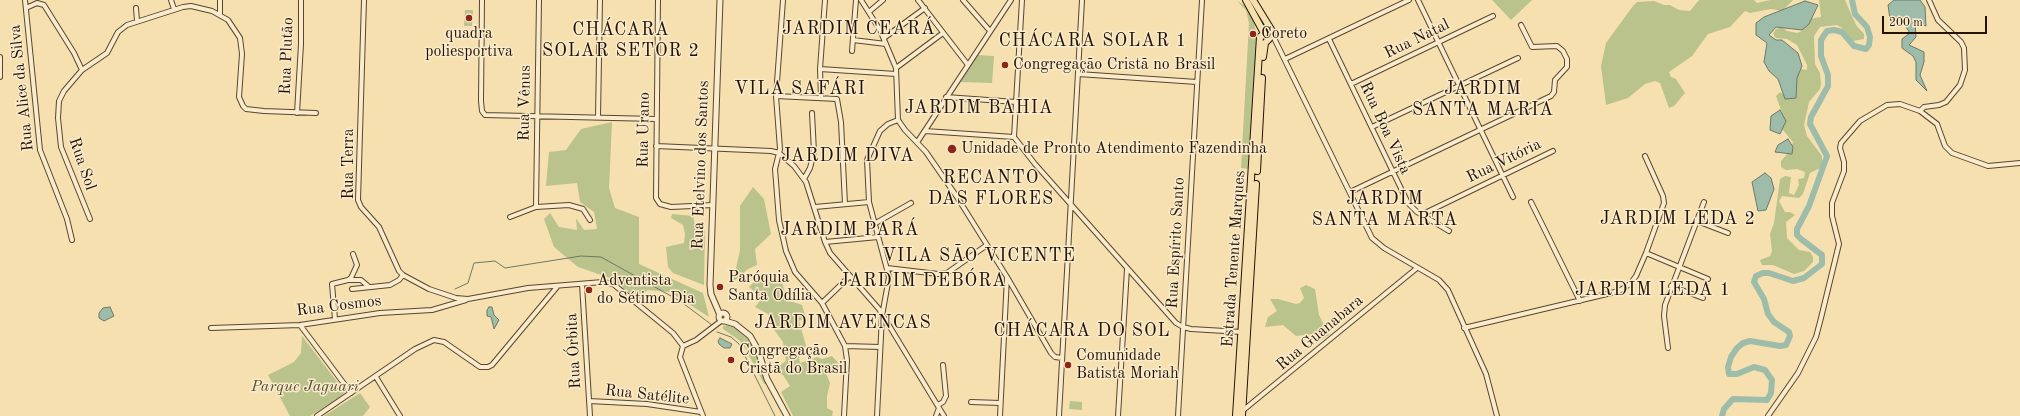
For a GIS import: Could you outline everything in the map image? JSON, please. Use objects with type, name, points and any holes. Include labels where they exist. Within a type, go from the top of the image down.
[{"type":"main road","points":[[1246,0],[1265,37],[1271,36],[1253,0]]},
{"type":"main road","name":"Estrada Tenente Marques","points":[[1240,414],[1260,37],[1264,33]]},
{"type":"main road","name":"Estrada Tenente Marques","points":[[1244,332],[1261,110],[1262,58],[1265,42],[1271,36]]},
{"type":"street","name":"Rua Alice da Silva","points":[[25,0],[30,63],[40,150],[67,219],[72,240]]},
{"type":"street","points":[[171,0],[174,9]]},
{"type":"street","points":[[220,0],[220,14]]},
{"type":"street","name":"Rua Plutão","points":[[297,112],[301,44],[301,0]]},
{"type":"street","name":"Rua Terra","points":[[364,0],[358,200],[361,207],[379,227],[393,260],[403,275]]},
{"type":"street","points":[[482,0],[481,101],[483,114],[488,116],[656,119]]},
{"type":"street","name":"Rua Vênus","points":[[536,207],[539,0]]},
{"type":"street","points":[[598,117],[600,0]]},
{"type":"street","name":"Rua Urano","points":[[658,0],[655,192],[657,202],[663,206],[670,207],[713,205]]},
{"type":"street","name":"Rua Etelvino dos Santos","points":[[720,0],[710,285],[711,294],[724,318]]},
{"type":"street","points":[[783,0],[776,96],[779,153],[775,162],[775,190],[779,220],[786,251],[798,276],[822,303],[845,346],[847,354],[844,416]]},
{"type":"street","points":[[821,97],[820,70],[825,0]]},
{"type":"street","points":[[852,51],[856,0]]},
{"type":"street","points":[[861,0],[870,11],[884,38],[896,68],[898,120],[905,130],[918,141],[957,197],[1016,292],[1050,353],[1055,357],[1062,358]]},
{"type":"street","points":[[870,11],[883,0]]},
{"type":"street","points":[[918,0],[968,65]]},
{"type":"street","points":[[963,0],[990,31]]},
{"type":"street","points":[[918,141],[1011,0]]},
{"type":"street","points":[[1022,0],[1014,137],[1169,317],[1183,327],[1244,332]]},
{"type":"street","points":[[1059,416],[1082,0]]},
{"type":"street","name":"Rua Espírito Santo","points":[[1178,416],[1202,0]]},
{"type":"street","points":[[1285,59],[1409,0]]},
{"type":"street","points":[[1418,0],[1513,197]]},
{"type":"street","points":[[1920,111],[1924,107],[1939,105],[1946,102],[1958,89],[1965,70],[1964,48],[1961,42],[1938,20],[1929,0]]},
{"type":"street","points":[[26,8],[37,3],[44,5],[47,8],[74,53],[82,70]]},
{"type":"street","name":"Rua Sol","points":[[90,220],[64,155],[58,118],[58,106],[61,96],[82,70],[107,53],[118,32],[123,27],[174,9],[191,6],[212,10],[220,14],[234,26],[240,38],[242,54],[239,98],[240,103],[246,109],[297,112]]},
{"type":"street","points":[[136,8],[137,21]]},
{"type":"street","points":[[884,38],[924,8]]},
{"type":"street","name":"Rua Natal","points":[[1351,84],[1438,41],[1493,16]]},
{"type":"street","points":[[1350,192],[1481,131],[1551,96],[1554,92],[1556,78],[1567,66],[1567,60],[1560,48],[1553,45],[1532,47],[1521,25]]},
{"type":"street","points":[[896,68],[944,33]]},
{"type":"street","points":[[1271,36],[1285,59],[1372,238],[1384,248],[1438,280],[1448,290],[1488,381],[1497,416]]},
{"type":"street","name":"Rua Boa Vista","points":[[1329,38],[1372,127],[1392,173],[1408,203],[1414,210],[1450,231]]},
{"type":"street","points":[[853,40],[886,44]]},
{"type":"street","points":[[0,57],[0,77]]},
{"type":"street","points":[[1372,127],[1518,58]]},
{"type":"street","points":[[820,70],[896,74]]},
{"type":"street","points":[[1078,74],[1197,82]]},
{"type":"street","points":[[776,96],[821,97],[837,99],[841,122],[845,204]]},
{"type":"street","points":[[946,97],[1016,102]]},
{"type":"street","points":[[1768,416],[1798,373],[1816,337],[1822,318],[1838,249],[1837,234],[1832,216],[1832,203],[1844,171],[1844,162],[1840,148],[1841,143],[1860,121],[1887,105],[1900,104],[1920,111],[1937,124],[1945,146],[1952,153],[1988,166],[2020,163]]},
{"type":"street","points":[[297,112],[316,113]]},
{"type":"street","points":[[804,179],[810,168],[814,152],[812,113]]},
{"type":"street","points":[[877,416],[882,316],[888,279],[887,268],[869,202],[867,165],[870,152],[884,126],[898,120]]},
{"type":"street","points":[[925,131],[1014,137]]},
{"type":"street","points":[[656,146],[765,150],[779,153],[794,166],[804,179],[830,253],[872,301],[940,405],[944,416]]},
{"type":"street","name":"Rua Vitória","points":[[1423,214],[1553,151]]},
{"type":"street","points":[[1464,328],[1620,291],[1630,284],[1636,276],[1646,253],[1663,207],[1664,199],[1644,156]]},
{"type":"street","points":[[815,207],[869,202]]},
{"type":"street","points":[[1531,202],[1580,301]]},
{"type":"street","points":[[1668,348],[1664,310],[1671,286],[1704,202]]},
{"type":"street","points":[[874,224],[911,203]]},
{"type":"street","points":[[510,217],[536,207],[576,206],[583,209],[590,220]]},
{"type":"street","points":[[1697,221],[1728,233]]},
{"type":"street","points":[[825,242],[878,237]]},
{"type":"street","points":[[887,268],[938,274],[947,273],[986,245]]},
{"type":"street","points":[[1646,253],[1708,279]]},
{"type":"street","points":[[348,280],[356,268],[353,254]]},
{"type":"street","points":[[1118,416],[1127,268]]},
{"type":"street","name":"Rua Guanabara","points":[[1240,414],[1417,268]]},
{"type":"street","points":[[352,289],[368,286],[390,285],[399,280],[403,275],[447,296],[468,299],[528,288],[557,287],[603,282],[613,284],[673,333],[683,346]]},
{"type":"street","points":[[822,303],[850,276]]},
{"type":"street","points":[[1000,416],[1007,277]]},
{"type":"street","points":[[335,319],[332,284],[339,281],[361,280],[368,286]]},
{"type":"street","name":"Rua Órbita","points":[[582,284],[590,416]]},
{"type":"street","points":[[1671,286],[1703,298]]},
{"type":"street","points":[[317,416],[415,348],[434,340],[444,342],[480,366],[488,367],[502,354],[557,287]]},
{"type":"street","points":[[1006,293],[1016,292]]},
{"type":"street","name":"Rua Cosmos","points":[[211,328],[300,325],[380,313],[432,310],[468,299]]},
{"type":"street","points":[[702,414],[680,357],[683,346],[696,340],[724,318],[735,324],[750,336],[767,379],[787,416]]},
{"type":"street","points":[[300,325],[351,393]]},
{"type":"street","points":[[845,346],[880,347]]},
{"type":"street","points":[[936,416],[940,405],[947,394],[943,365]]},
{"type":"street","points":[[376,376],[400,416]]},
{"type":"street","name":"Rua Satélite","points":[[589,401],[647,404],[702,414]]},
{"type":"street","points":[[971,402],[1000,403]]},
{"type":"green space","points":[[1492,0],[1532,0],[1511,20]]},
{"type":"green space","points":[[1699,0],[1754,0],[1757,3],[1770,0],[1793,0],[1782,11],[1771,9],[1750,13],[1745,11],[1730,27],[1708,34],[1692,56],[1669,72],[1671,77],[1676,79],[1685,93],[1674,106],[1669,108],[1660,83],[1655,81],[1645,84],[1628,98],[1606,105],[1601,66],[1606,43],[1633,6],[1637,2],[1654,1],[1664,5],[1670,5],[1679,10],[1690,11]]},
{"type":"green space","points":[[1819,0],[1845,0],[1856,25],[1864,34],[1864,39],[1853,41],[1842,28],[1837,25],[1820,27],[1814,36],[1815,64],[1820,73],[1821,84],[1820,89],[1809,102],[1804,125],[1807,136],[1822,156],[1822,167],[1810,173],[1803,194],[1799,198],[1782,196],[1779,201],[1785,212],[1790,212],[1795,215],[1786,222],[1787,238],[1799,250],[1810,252],[1813,257],[1813,262],[1804,271],[1794,274],[1773,265],[1762,265],[1760,260],[1770,256],[1772,251],[1770,234],[1774,223],[1780,179],[1785,176],[1791,177],[1789,193],[1794,195],[1799,185],[1798,179],[1804,178],[1805,172],[1797,169],[1786,170],[1781,167],[1781,161],[1789,152],[1793,142],[1782,129],[1782,113],[1776,96],[1780,92],[1784,95],[1796,70],[1807,70],[1807,65],[1797,45],[1787,39],[1776,38],[1773,34],[1776,29],[1782,27],[1787,31],[1797,33],[1802,31],[1801,25],[1809,19],[1821,17]]},
{"type":"green space","points":[[1237,1],[1247,7],[1253,18],[1257,36],[1256,88],[1250,169],[1241,168],[1249,23],[1246,10]]},
{"type":"green space","name":"quadra poliesportiva","points":[[465,10],[473,10],[472,26],[464,26]]},
{"type":"green space","points":[[977,55],[994,56],[992,83],[959,82]]},
{"type":"green space","points":[[612,122],[609,188],[615,208],[639,217],[639,264],[703,293],[709,317],[670,292],[647,290],[639,301],[610,278],[578,267],[554,247],[544,219],[550,213],[559,227],[577,230],[576,218],[584,230],[597,229],[594,212],[580,202],[577,183],[546,186],[549,152],[566,150],[581,129]]},
{"type":"green space","points":[[753,187],[764,199],[771,234],[755,249],[757,265],[748,269],[733,282],[740,250],[740,206]]},
{"type":"green space","points":[[672,214],[693,216],[695,226],[705,230],[704,285],[673,273],[668,267],[666,247],[684,243],[685,234],[683,225],[671,218]]},
{"type":"green space","points":[[762,274],[782,282],[787,300],[802,305],[806,318],[799,321],[806,346],[798,353],[800,363],[817,357],[822,359],[832,356],[840,365],[825,371],[830,383],[827,396],[827,408],[833,411],[832,416],[793,416],[781,392],[790,386],[783,375],[770,372],[786,361],[783,342],[772,327],[768,314],[755,307],[762,298],[749,287]]},
{"type":"green space","points":[[1306,285],[1315,289],[1319,315],[1329,335],[1320,340],[1313,334],[1296,336],[1283,325],[1265,327],[1268,317],[1277,311],[1270,299],[1278,299],[1296,304],[1300,303],[1304,298],[1300,288]]},
{"type":"green space","points":[[731,325],[751,342],[767,384],[764,384],[744,346],[739,340],[723,329],[723,326]]},
{"type":"green space","name":"Parque Jaguari","points":[[302,336],[345,392],[337,400],[310,416],[290,416],[268,375],[294,362],[301,353]]},
{"type":"green space","points":[[360,393],[370,407],[363,416],[324,416]]},
{"type":"green space","points":[[1070,401],[1082,402],[1082,410],[1069,409]]},
{"type":"shaded area","points":[[1894,0],[1920,0],[1925,7],[1926,26],[1915,22],[1916,37],[1909,45],[1924,52],[1924,62],[1920,75],[1927,91],[1916,80],[1916,62],[1913,56],[1902,48],[1902,39],[1910,33],[1901,20],[1890,19],[1888,5]]},
{"type":"shaded area","points":[[1805,1],[1818,5],[1809,24],[1802,30],[1776,27],[1769,35],[1776,40],[1782,40],[1798,53],[1802,66],[1797,78],[1796,98],[1785,99],[1778,79],[1769,71],[1764,62],[1767,43],[1756,35],[1756,23],[1764,17]]},
{"type":"shaded area","points":[[1780,110],[1786,121],[1780,134],[1770,130],[1771,116]]},
{"type":"shaded area","points":[[1788,139],[1793,147],[1792,154],[1775,152],[1778,145]]},
{"type":"shaded area","points":[[1765,173],[1771,178],[1774,189],[1766,210],[1758,211],[1752,182]]},
{"type":"shaded area","points":[[110,307],[114,316],[104,321],[99,318],[99,313],[103,308]]},
{"type":"shaded area","points":[[489,307],[492,307],[494,315],[499,320],[494,329],[491,317],[487,316],[487,310]]},
{"type":"shaded area","points":[[720,338],[732,344],[730,348],[724,348],[719,344],[718,341]]},
{"type":"waterway","points":[[1722,416],[1724,409],[1733,399],[1767,400],[1771,393],[1772,380],[1765,370],[1754,367],[1737,374],[1729,374],[1728,367],[1731,357],[1737,348],[1743,343],[1750,341],[1780,346],[1786,345],[1790,336],[1789,332],[1774,322],[1768,314],[1764,299],[1754,282],[1756,276],[1763,273],[1769,273],[1793,281],[1804,278],[1822,264],[1822,255],[1797,235],[1797,229],[1809,206],[1827,156],[1810,124],[1811,117],[1828,86],[1828,75],[1821,56],[1821,40],[1827,31],[1834,30],[1842,32],[1854,46],[1866,49],[1869,45],[1870,37],[1867,27],[1855,14],[1852,0]]},
{"type":"waterway","points":[[455,289],[468,283],[474,263],[495,261],[505,268],[581,256],[601,257],[680,301],[712,325]]},
{"type":"waterway","points":[[717,332],[731,337],[739,344],[775,416]]},
{"type":"place","name":"quadra poliesportiva","points":[[469,18]]},
{"type":"place","name":"Coreto","points":[[1253,34]]},
{"type":"place","name":"Congregação Cristã no Brasil","points":[[1005,65]]},
{"type":"place","name":"Unidade de Pronto Atendimento Fazendinha","points":[[952,149]]},
{"type":"place","name":"Paróquia Santa Odília","points":[[720,287]]},
{"type":"place","name":"Adventista do Sétimo Dia","points":[[589,290]]},
{"type":"place","name":"Congregação Cristã do Brasil","points":[[731,360]]},
{"type":"place","name":"Comunidade Batista Moriah","points":[[1068,365]]},
{"type":"district","name":"JARDIM CEARÁ","points":[[859,29]]},
{"type":"district","name":"CHÁCARA SOLAR SETOR 2","points":[[621,40]]},
{"type":"district","name":"CHÁCARA SOLAR 1","points":[[1093,41]]},
{"type":"district","name":"VILA SAFÁRI","points":[[800,89]]},
{"type":"district","name":"JARDIM SANTA MARIA","points":[[1483,99]]},
{"type":"district","name":"JARDIM BAHIA","points":[[979,108]]},
{"type":"district","name":"JARDIM DIVA","points":[[848,156]]},
{"type":"district","name":"RECANTO DAS FLORES","points":[[991,188]]},
{"type":"district","name":"JARDIM SANTA MARTA","points":[[1385,209]]},
{"type":"district","name":"JARDIM LEDA 2","points":[[1678,219]]},
{"type":"district","name":"JARDIM PARÁ","points":[[850,230]]},
{"type":"district","name":"VILA SÃO VICENTE","points":[[979,256]]},
{"type":"district","name":"JARDIM DEBÓRA","points":[[923,281]]},
{"type":"district","name":"JARDIM LEDA 1","points":[[1653,290]]},
{"type":"district","name":"JARDIM AVENCAS","points":[[843,323]]},
{"type":"district","name":"CHÁCARA DO SOL","points":[[1082,331]]}]
